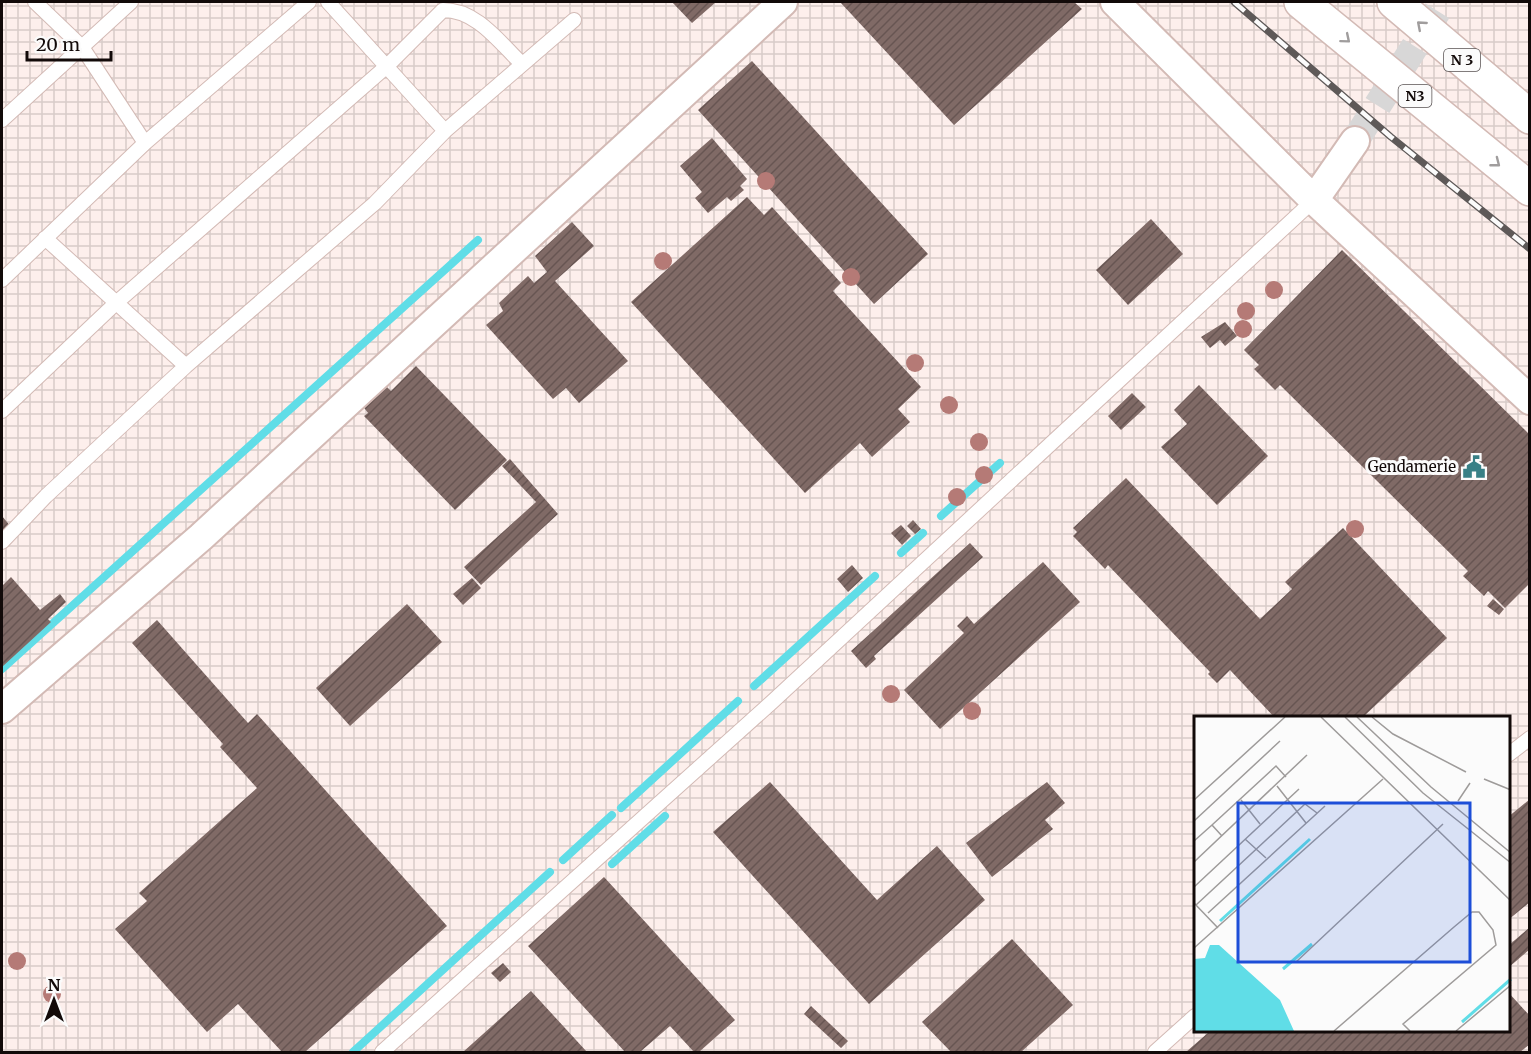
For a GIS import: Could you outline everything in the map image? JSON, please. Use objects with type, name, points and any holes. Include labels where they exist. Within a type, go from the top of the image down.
[{"type":"highway","name":"N3","points":[[1301,2],[1530,189]]},
{"type":"highway","name":"N 3","points":[[1394,2],[1530,117]]},
{"type":"street","points":[[2,709],[201,537],[783,2]]},
{"type":"street","points":[[1115,2],[1314,200],[1530,400]]},
{"type":"street","points":[[1314,200],[1355,141]]},
{"type":"lane","points":[[35,2],[81,47],[145,143]]},
{"type":"lane","points":[[2,120],[131,2]]},
{"type":"lane","points":[[2,280],[145,143],[309,2]]},
{"type":"lane","points":[[328,2],[445,131]]},
{"type":"lane","points":[[2,411],[116,303],[387,66],[443,10],[455,10],[471,15],[522,64]]},
{"type":"lane","points":[[2,542],[46,495],[186,366],[375,203],[445,131],[574,20]]},
{"type":"lane","points":[[382,1053],[781,694],[1314,200]]},
{"type":"lane","points":[[45,238],[186,366]]},
{"type":"lane","points":[[1510,754],[1530,738]]},
{"type":"lane","points":[[1155,1053],[1194,1017]]},
{"type":"shaded area","points":[[2,2],[1529,2],[1529,1052],[2,1052]]},
{"type":"building","points":[[672,2],[716,2],[692,23]]},
{"type":"building","points":[[840,2],[1074,2],[1082,9],[954,125]]},
{"type":"building","points":[[752,61],[928,254],[874,304],[698,110]]},
{"type":"building","points":[[712,138],[747,179],[740,186],[744,190],[731,201],[727,197],[708,213],[695,198],[702,192],[680,166]]},
{"type":"building","points":[[747,197],[764,215],[772,207],[841,283],[833,291],[921,387],[898,409],[910,422],[872,457],[860,443],[805,493],[631,302]]},
{"type":"building","points":[[1151,219],[1183,254],[1128,305],[1096,270]]},
{"type":"building","points":[[572,222],[594,246],[555,281],[628,361],[579,403],[566,388],[553,399],[486,325],[503,311],[499,303],[528,276],[534,283],[547,272],[535,256]]},
{"type":"building","points":[[1342,250],[1530,435],[1530,583],[1505,608],[1488,591],[1484,596],[1463,576],[1468,571],[1280,385],[1275,390],[1254,369],[1259,365],[1244,350]]},
{"type":"building","points":[[1225,322],[1237,336],[1225,346],[1220,340],[1210,348],[1201,337]]},
{"type":"building","points":[[416,366],[507,460],[455,510],[364,416],[368,413],[362,405],[385,385],[391,391]]},
{"type":"building","points":[[1199,385],[1268,456],[1217,505],[1161,447],[1187,424],[1174,410]]},
{"type":"building","points":[[1132,393],[1146,407],[1121,430],[1108,416]]},
{"type":"building","points":[[510,459],[558,514],[481,585],[464,567],[536,502],[502,466]]},
{"type":"building","points":[[1126,478],[1260,619],[1292,589],[1285,582],[1343,528],[1447,638],[1364,716],[1273,716],[1230,670],[1217,683],[1208,674],[1210,672],[1108,565],[1105,569],[1073,536],[1077,532],[1073,528]]},
{"type":"building","points":[[2,516],[11,527],[2,536]]},
{"type":"building","points":[[913,520],[921,529],[915,534],[907,526]]},
{"type":"building","points":[[901,525],[911,536],[902,545],[891,533]]},
{"type":"building","points":[[970,543],[983,557],[874,656],[876,659],[866,668],[851,651]]},
{"type":"building","points":[[1043,562],[1080,602],[940,729],[904,690],[964,633],[957,626],[967,616],[974,624]]},
{"type":"building","points":[[852,565],[863,578],[848,592],[837,579]]},
{"type":"building","points":[[11,577],[40,610],[60,594],[66,602],[48,619],[51,622],[2,667],[2,586]]},
{"type":"building","points":[[472,578],[481,588],[463,605],[453,594]]},
{"type":"building","points":[[1493,599],[1504,609],[1499,615],[1487,606]]},
{"type":"building","points":[[407,604],[442,642],[350,726],[316,688]]},
{"type":"building","points":[[157,620],[248,723],[257,714],[447,926],[305,1052],[282,1052],[238,1004],[207,1032],[115,929],[147,901],[139,893],[257,788],[220,747],[223,744],[132,643]]},
{"type":"building","points":[[770,782],[877,900],[937,846],[985,900],[869,1004],[713,832]]},
{"type":"building","points":[[1047,782],[1065,803],[1045,820],[1053,829],[992,877],[966,843]]},
{"type":"building","points":[[1530,799],[1530,902],[1510,918],[1510,815]]},
{"type":"building","points":[[604,877],[735,1020],[699,1052],[694,1052],[670,1026],[640,1052],[625,1052],[528,946]]},
{"type":"building","points":[[1530,927],[1530,949],[1510,966],[1510,944]]},
{"type":"building","points":[[1012,939],[1073,1005],[1021,1052],[951,1052],[922,1022]]},
{"type":"building","points":[[503,963],[511,972],[500,982],[491,973]]},
{"type":"building","points":[[531,991],[587,1052],[463,1052]]},
{"type":"building","points":[[1510,994],[1530,1016],[1530,1044],[1520,1052],[1186,1052],[1208,1033],[1510,1033]]},
{"type":"building","points":[[811,1006],[848,1041],[841,1048],[804,1014]]},
{"type":"waterway","points":[[2,669],[478,240]]},
{"type":"waterway","points":[[941,516],[1000,463]]},
{"type":"waterway","points":[[901,553],[923,533]]},
{"type":"waterway","points":[[754,686],[875,576]]},
{"type":"waterway","points":[[621,808],[738,701]]},
{"type":"waterway","points":[[563,860],[612,815]]},
{"type":"waterway","points":[[612,864],[665,816]]},
{"type":"waterway","points":[[353,1052],[550,872]]},
{"type":"tunnel","points":[[1355,141],[1443,2]]},
{"type":"railway","points":[[1234,2],[1391,137],[1530,249]]},
{"type":"place","name":"Gendamerie","points":[[1474,467]]}]
